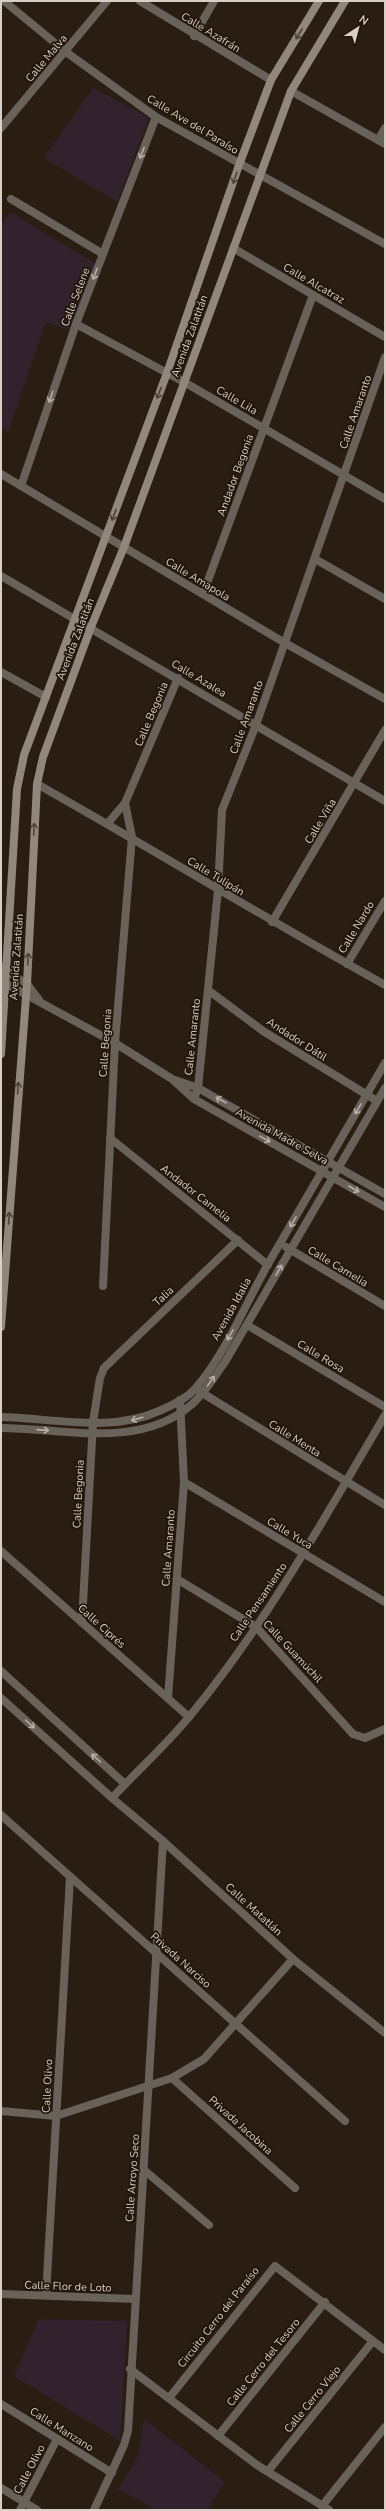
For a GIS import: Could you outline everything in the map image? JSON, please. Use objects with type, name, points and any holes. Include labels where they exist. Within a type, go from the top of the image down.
[{"type":"street","name":"Calle Malva","points":[[1,128],[108,1]]},
{"type":"street","name":"Calle Azafrán","points":[[140,1],[194,36],[271,80]]},
{"type":"street","points":[[194,36],[214,1]]},
{"type":"street","name":"Avenida Zalatitán","points":[[1,1054],[3,968],[17,789],[24,755],[167,373],[239,165],[271,80],[319,1]]},
{"type":"street","name":"Avenida Zalatitán","points":[[1,1327],[27,984],[36,784],[42,757],[91,627],[124,548],[291,91],[345,1]]},
{"type":"street","name":"Calle Ave del Paraíso","points":[[3,2],[66,52],[156,117],[239,165],[385,244]]},
{"type":"street","points":[[291,91],[382,142],[385,128]]},
{"type":"street","name":"Calle Selene","points":[[21,486],[76,324],[156,117]]},
{"type":"street","points":[[11,199],[103,254]]},
{"type":"street","name":"Calle Alcatraz","points":[[233,248],[385,337]]},
{"type":"street","name":"Andador Begonia","points":[[203,594],[313,295]]},
{"type":"street","name":"Calle Lila","points":[[76,324],[184,382],[385,499]]},
{"type":"street","name":"Calle Amaranto","points":[[194,1099],[198,1088],[218,890],[222,810],[256,725],[345,475],[385,357]]},
{"type":"street","name":"Calle Amapola","points":[[1,474],[285,643],[385,699]]},
{"type":"street","points":[[315,559],[385,599]]},
{"type":"street","name":"Calle Azalea","points":[[1,576],[91,627],[385,801]]},
{"type":"street","points":[[1,672],[46,697]]},
{"type":"street","name":"Calle Begonia","points":[[107,824],[125,803],[178,678]]},
{"type":"street","name":"Calle Viña","points":[[272,922],[355,784],[385,730]]},
{"type":"street","name":"Calle Tulipán","points":[[36,784],[132,837],[272,922],[385,985]]},
{"type":"street","name":"Calle Begonia","points":[[103,1286],[115,1044],[132,837],[125,803]]},
{"type":"street","name":"Calle Nardo","points":[[347,964],[385,901]]},
{"type":"street","name":"Avenida Madre Selva","points":[[3,968],[27,984],[39,1000]]},
{"type":"street","name":"Avenida Madre Selva","points":[[3,982],[25,996],[39,1000],[115,1044],[172,1079],[194,1099],[385,1207]]},
{"type":"street","name":"Andador Dátil","points":[[208,990],[263,1031],[316,1065],[378,1101]]},
{"type":"street","name":"Avenida Idalia","points":[[1,1417],[93,1422],[129,1421],[160,1411],[180,1400],[195,1389],[238,1320],[268,1264],[385,1063]]},
{"type":"street","name":"Avenida Madre Selva","points":[[172,1079],[198,1088],[385,1194]]},
{"type":"street","name":"Avenida Idalia","points":[[1,1428],[92,1433],[128,1432],[156,1424],[182,1413],[203,1393],[247,1325],[385,1088]]},
{"type":"street","name":"Andador Camelia","points":[[110,1138],[268,1264]]},
{"type":"street","name":"Talia","points":[[104,1368],[238,1240]]},
{"type":"street","name":"Calle Camelia","points":[[281,1244],[385,1306]]},
{"type":"street","name":"Calle Rosa","points":[[247,1325],[385,1407]]},
{"type":"street","name":"Calle Begonia","points":[[82,1622],[92,1433],[100,1378],[104,1368]]},
{"type":"street","name":"Calle Menta","points":[[195,1389],[385,1505]]},
{"type":"street","name":"Calle Amaranto","points":[[168,1698],[184,1482],[182,1413],[180,1400]]},
{"type":"street","name":"Calle Pensamiento","points":[[125,1784],[189,1717],[256,1627],[304,1554],[385,1415]]},
{"type":"street","name":"Calle Yuca","points":[[184,1482],[385,1602]]},
{"type":"street","name":"Calle Ciprés","points":[[1,1551],[189,1717]]},
{"type":"street","name":"Calle Guamúchil","points":[[176,1579],[256,1627],[353,1734],[365,1738],[385,1729]]},
{"type":"street","points":[[1,1671],[125,1784],[112,1798]]},
{"type":"street","name":"Calle Matatlán","points":[[1,1698],[112,1798],[163,1841],[293,1959],[385,2033]]},
{"type":"street","name":"Privada Narciso","points":[[1,1815],[345,2121]]},
{"type":"street","name":"Calle Arroyo Seco","points":[[94,2510],[112,2473],[128,2431],[130,2369],[144,2170],[163,1841]]},
{"type":"street","name":"Calle Olivo","points":[[46,2295],[70,1877]]},
{"type":"street","points":[[1,2112],[56,2116],[148,2088],[172,2078],[204,2059],[293,1959]]},
{"type":"street","name":"Privada Jacobina","points":[[172,2078],[295,2188]]},
{"type":"street","points":[[144,2170],[209,2224]]},
{"type":"street","name":"Circuito Cerro del Paraíso","points":[[169,2398],[271,2268],[279,2267],[385,2350]]},
{"type":"street","name":"Calle Flor de Loto","points":[[1,2294],[135,2299]]},
{"type":"street","name":"Calle Cerro del Tesoro","points":[[218,2436],[325,2302]]},
{"type":"street","name":"Calle Cerro Viejo","points":[[268,2472],[373,2341]]},
{"type":"street","points":[[130,2369],[268,2472],[325,2508],[385,2426]]},
{"type":"street","name":"Calle Manzano","points":[[1,2404],[112,2473]]},
{"type":"street","name":"Calle Olivo","points":[[20,2510],[57,2439]]},
{"type":"street","points":[[1,2488],[37,2510]]},
{"type":"shaded area","points":[[93,88],[149,118],[117,202],[44,158]]},
{"type":"shaded area","points":[[10,212],[96,264],[70,330],[46,322],[8,432],[1,427],[1,226]]},
{"type":"shaded area","points":[[39,2319],[127,2321],[120,2441],[14,2376]]},
{"type":"shaded area","points":[[144,2419],[225,2482],[207,2510],[156,2510],[118,2489],[139,2454]]}]
